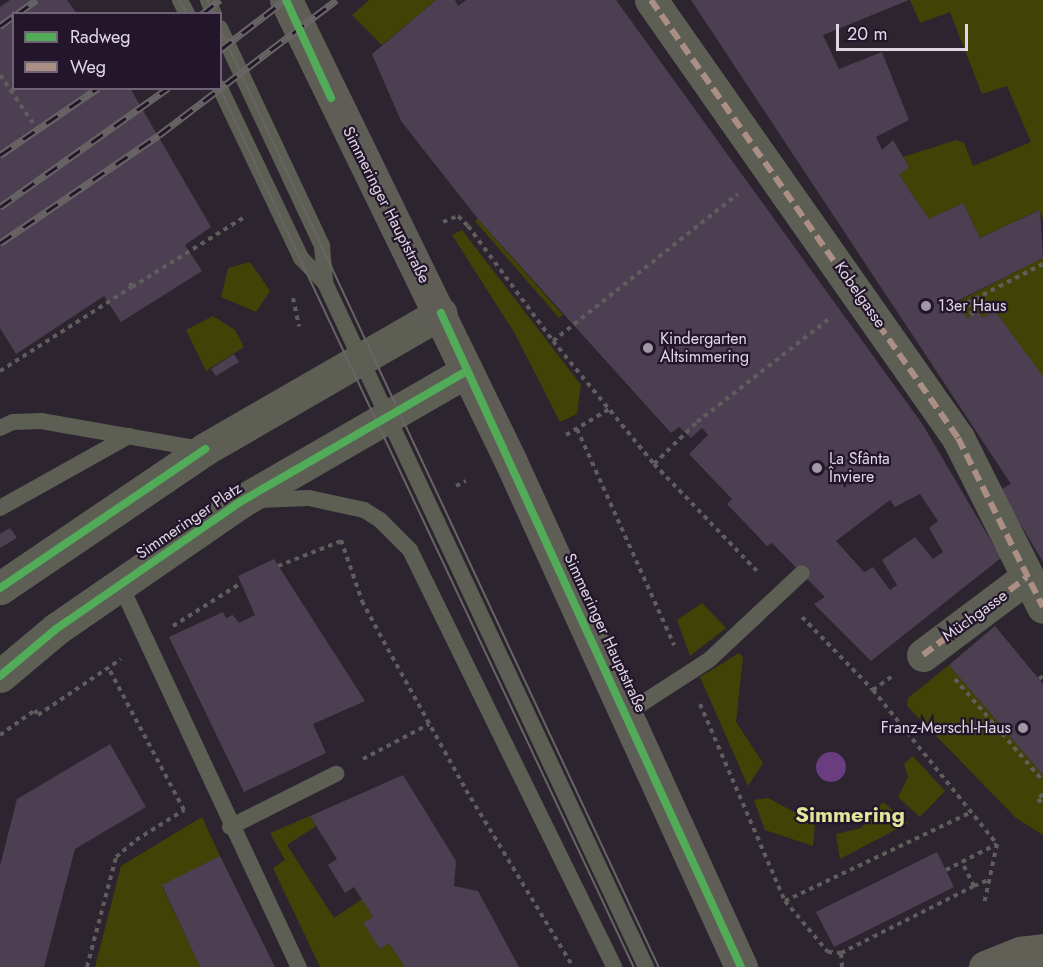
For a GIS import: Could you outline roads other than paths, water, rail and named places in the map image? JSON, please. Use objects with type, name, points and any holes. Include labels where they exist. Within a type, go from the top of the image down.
[{"type":"main road","name":"Simmeringer Hauptstraße","points":[[286,0],[331,98],[441,313],[627,713],[741,967]]},
{"type":"main road","points":[[985,967],[1020,953],[1043,950]]},
{"type":"street","name":"Kobelgasse","points":[[651,0],[958,438],[1043,607]]},
{"type":"street","points":[[0,588],[204,449],[441,313]]},
{"type":"street","name":"Simmeringer Platz","points":[[0,676],[56,628],[240,502],[467,371]]},
{"type":"street","name":"Müchgasse","points":[[922,655],[1027,577]]},
{"type":"lane","points":[[222,32],[322,246],[326,283],[646,967]]},
{"type":"lane","points":[[221,90],[300,258],[326,283]]},
{"type":"lane","points":[[0,428],[13,422],[41,421],[204,449]]},
{"type":"lane","points":[[0,508],[129,436]]},
{"type":"lane","points":[[240,502],[309,498],[364,510],[380,520],[399,537],[418,564],[614,967]]},
{"type":"lane","points":[[627,713],[687,675],[735,638],[802,573]]},
{"type":"lane","points":[[120,584],[230,828],[299,967]]},
{"type":"lane","points":[[230,828],[336,774]]},
{"type":"tram line","points":[[180,0],[186,12]]},
{"type":"tram line","points":[[208,0],[213,12]]},
{"type":"tram line","points":[[222,32],[659,967]]},
{"type":"tram line","points":[[221,90],[634,967]]},
{"type":"railway","points":[[20,12],[36,0]]},
{"type":"railway","points":[[205,12],[220,0]]},
{"type":"railway","points":[[222,48],[285,0]]},
{"type":"railway","points":[[222,87],[336,0]]},
{"type":"railway","points":[[0,26],[12,17]]},
{"type":"railway","points":[[0,155],[95,90]]},
{"type":"railway","points":[[0,207],[165,90]]},
{"type":"railway","points":[[0,243],[159,135],[218,90]]},
{"type":"place","name":"13er Haus","points":[[926,306]]},
{"type":"place","name":"Kindergarten Altsimmering","points":[[648,348]]},
{"type":"place","name":"La Sfânta Înviere","points":[[817,468]]},
{"type":"place","name":"Franz-Merschl-Haus","points":[[1023,728]]},
{"type":"district","name":"Simmering","points":[[850,815]]}]
